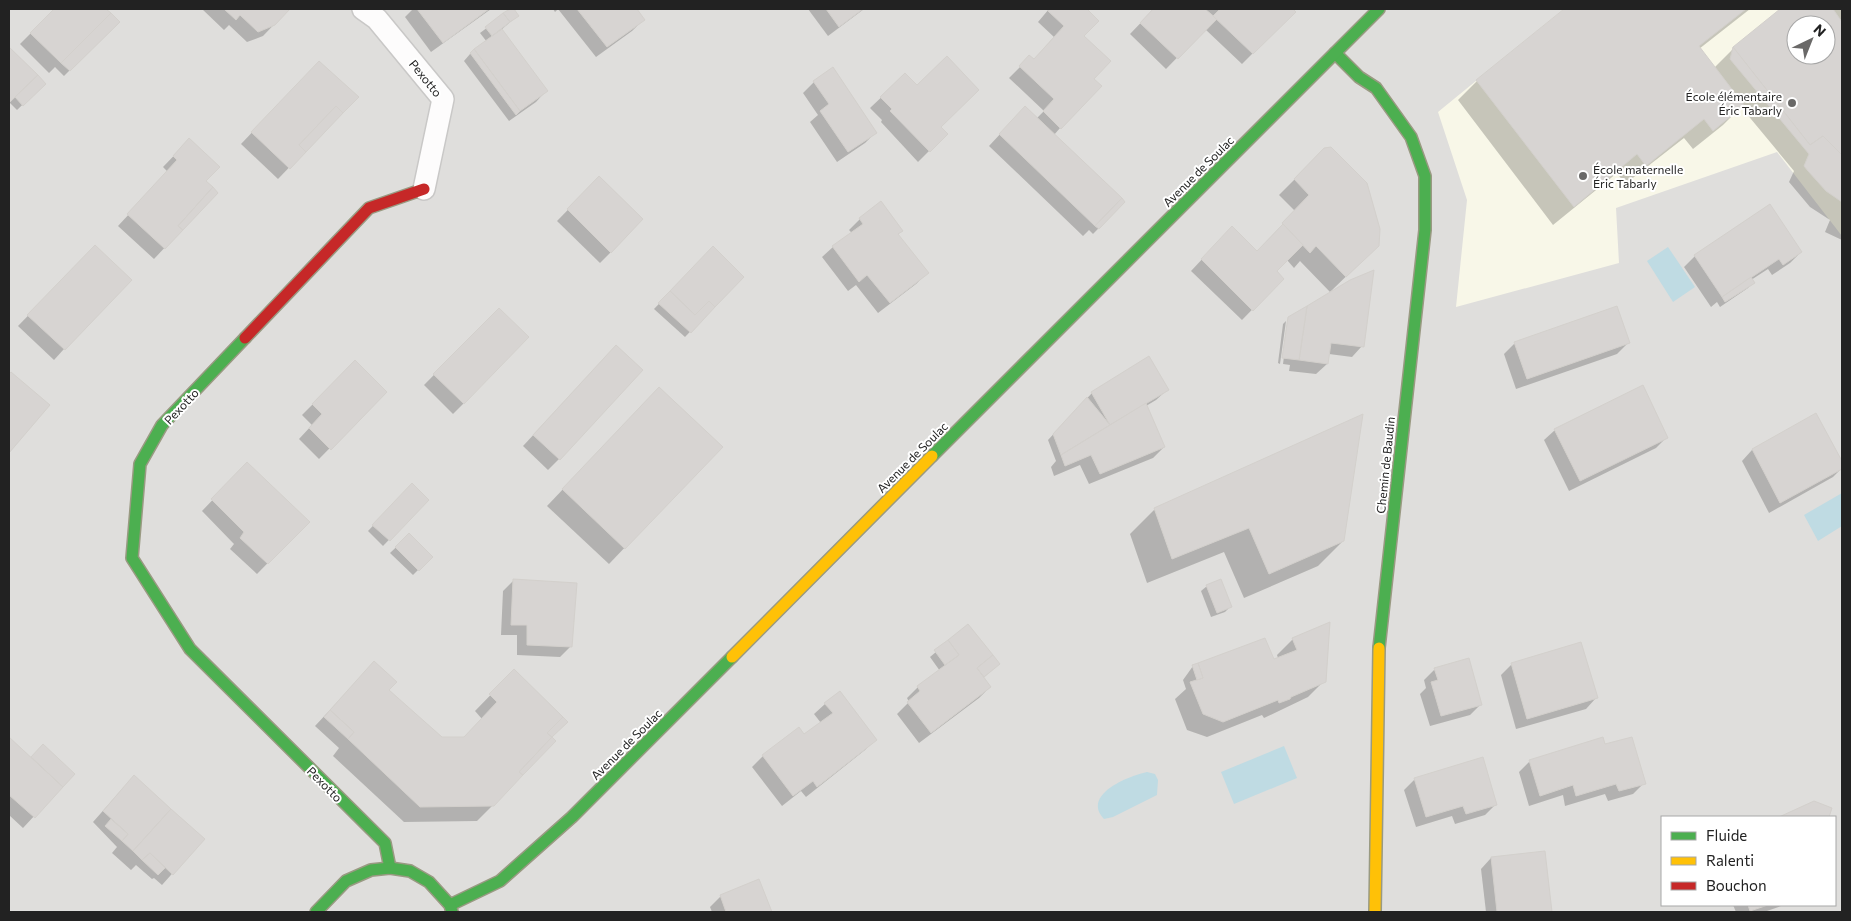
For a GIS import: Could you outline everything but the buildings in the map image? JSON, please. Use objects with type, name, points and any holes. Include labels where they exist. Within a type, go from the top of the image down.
[{"type":"street","name":"Avenue de Soulac","points":[[316,912],[346,881],[371,870],[390,868],[410,871],[430,882],[451,909],[500,881],[572,817],[1378,9]]},
{"type":"street","name":"Chemin de Baudin","points":[[1335,53],[1359,76],[1376,88],[1411,136],[1425,176],[1425,230],[1379,637],[1375,912]]},
{"type":"street","name":"Pexotto","points":[[390,868],[385,843],[190,649],[132,558],[140,464],[162,425],[369,208],[424,189]]},
{"type":"lane","name":"Pexotto","points":[[362,9],[377,19],[443,99],[424,189]]},
{"type":"shaded area","points":[[9,9],[1842,9],[1842,912],[9,912]]},
{"type":"shaded area","name":"École maternelle Éric Tabarly","points":[[1564,9],[1842,9],[1842,236],[1777,152],[1616,208],[1619,263],[1456,307],[1467,200],[1438,112]]},
{"type":"water","points":[[1668,247],[1695,287],[1673,302],[1647,261]]},
{"type":"water","points":[[1842,493],[1842,526],[1818,541],[1804,515]]},
{"type":"water","points":[[1284,746],[1297,778],[1234,804],[1221,772]]},
{"type":"water","points":[[1147,772],[1155,774],[1158,780],[1157,795],[1113,817],[1104,819],[1098,810],[1098,802],[1102,795],[1119,782]]},
{"type":"traffic: fast","points":[[932,456],[1379,9]]},
{"type":"traffic: fast","points":[[1335,53],[1359,77],[1376,88],[1411,137],[1425,176],[1425,230],[1379,648]]},
{"type":"traffic: fast","points":[[245,338],[162,425],[140,464],[132,558],[190,649],[385,843],[390,868]]},
{"type":"traffic: fast","points":[[450,905],[500,881],[572,817],[732,657]]},
{"type":"traffic: fast","points":[[316,912],[346,881],[371,870],[390,868],[410,871],[429,882],[450,905],[452,912]]},
{"type":"traffic: slow","points":[[732,657],[932,456]]},
{"type":"traffic: slow","points":[[1375,912],[1379,648]]},
{"type":"traffic: jam","points":[[245,338],[369,208],[424,189]]},
{"type":"place","name":"École élémentaire Éric Tabarly","points":[[1792,103]]},
{"type":"place","name":"École maternelle Éric Tabarly","points":[[1583,176]]}]
